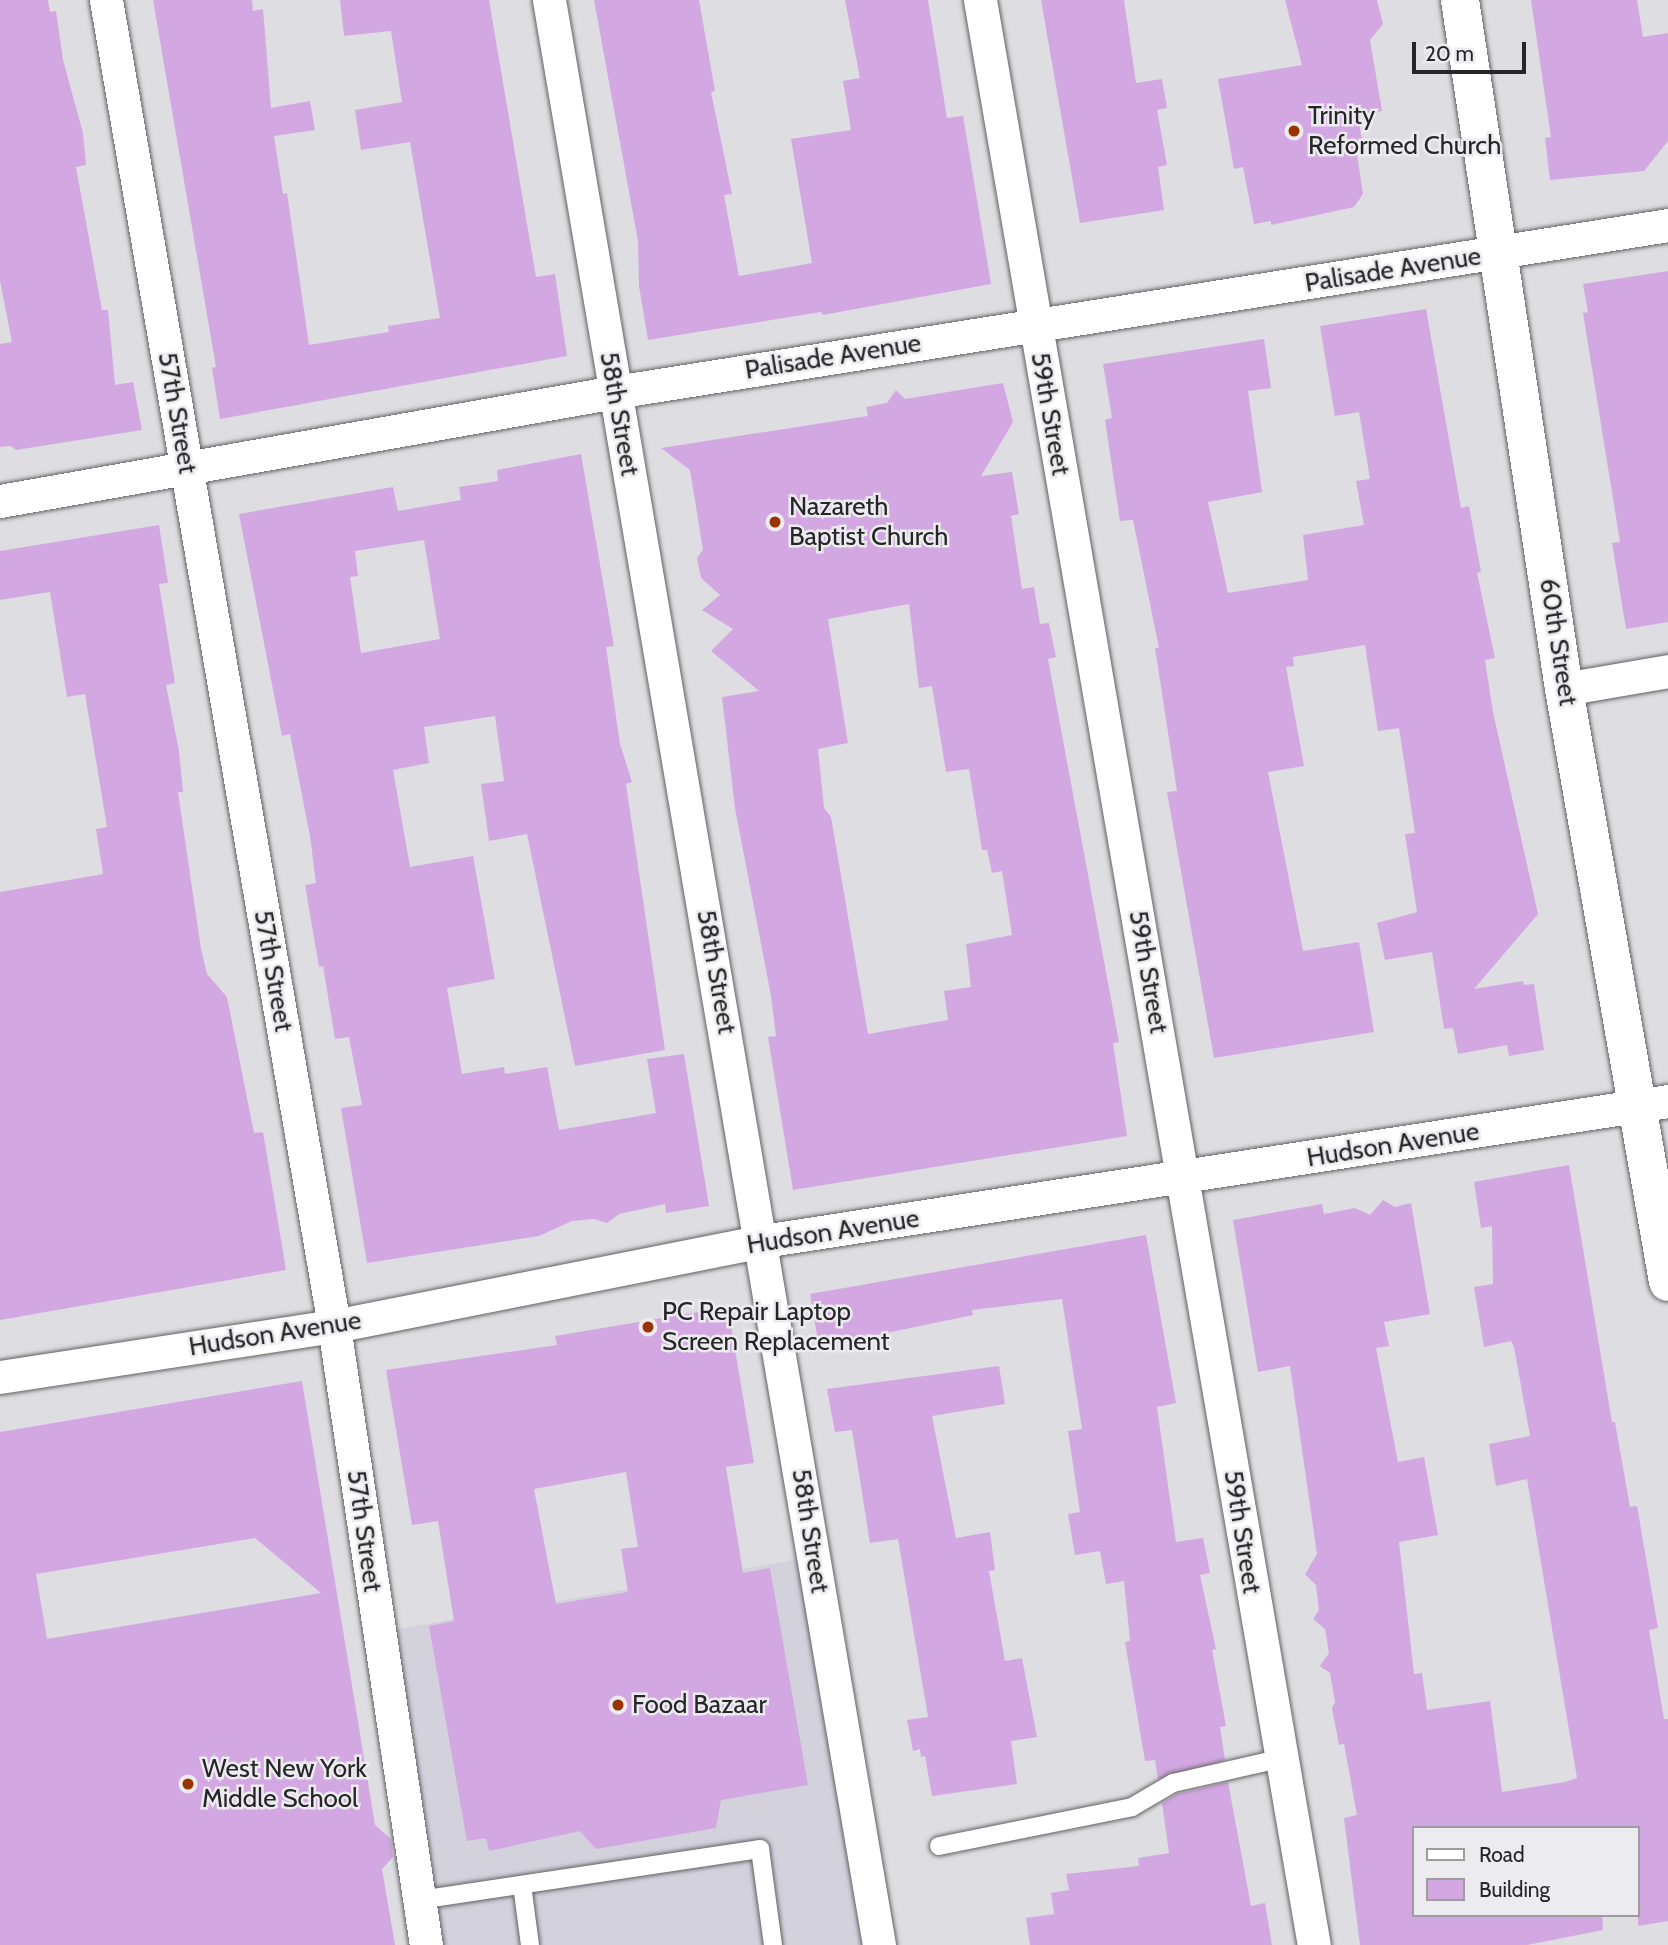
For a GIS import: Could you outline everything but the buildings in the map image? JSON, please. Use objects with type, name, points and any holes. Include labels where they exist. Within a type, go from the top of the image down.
[{"type":"street","name":"57th Street","points":[[106,0],[334,1326],[426,1945]]},
{"type":"street","name":"58th Street","points":[[549,0],[762,1241],[879,1945]]},
{"type":"street","name":"59th Street","points":[[980,0],[1034,325],[1184,1179],[1279,1759],[1314,1945]]},
{"type":"street","name":"60th Street","points":[[1460,0],[1564,689],[1654,1103],[1668,1282]]},
{"type":"street","name":"Palisade Avenue","points":[[0,501],[615,392],[1668,225]]},
{"type":"street","points":[[1564,689],[1668,671]]},
{"type":"street","name":"Hudson Avenue","points":[[0,1377],[334,1326],[762,1241],[1184,1179],[1654,1103]]},
{"type":"lane","points":[[939,1846],[1132,1807],[1173,1783],[1279,1759]]},
{"type":"lane","points":[[419,1900],[760,1849],[773,1945]]},
{"type":"lane","points":[[522,1885],[530,1945]]},
{"type":"shaded area","points":[[805,1558],[876,1945],[434,1945],[381,1632]]},
{"type":"place","name":"Trinity Reformed Church","points":[[1294,131]]},
{"type":"place","name":"Nazareth Baptist Church","points":[[775,522]]},
{"type":"place","name":"PC Repair Laptop Screen Replacement","points":[[648,1327]]},
{"type":"place","name":"Food Bazaar","points":[[618,1705]]},
{"type":"place","name":"West New York Middle School","points":[[188,1784]]}]
